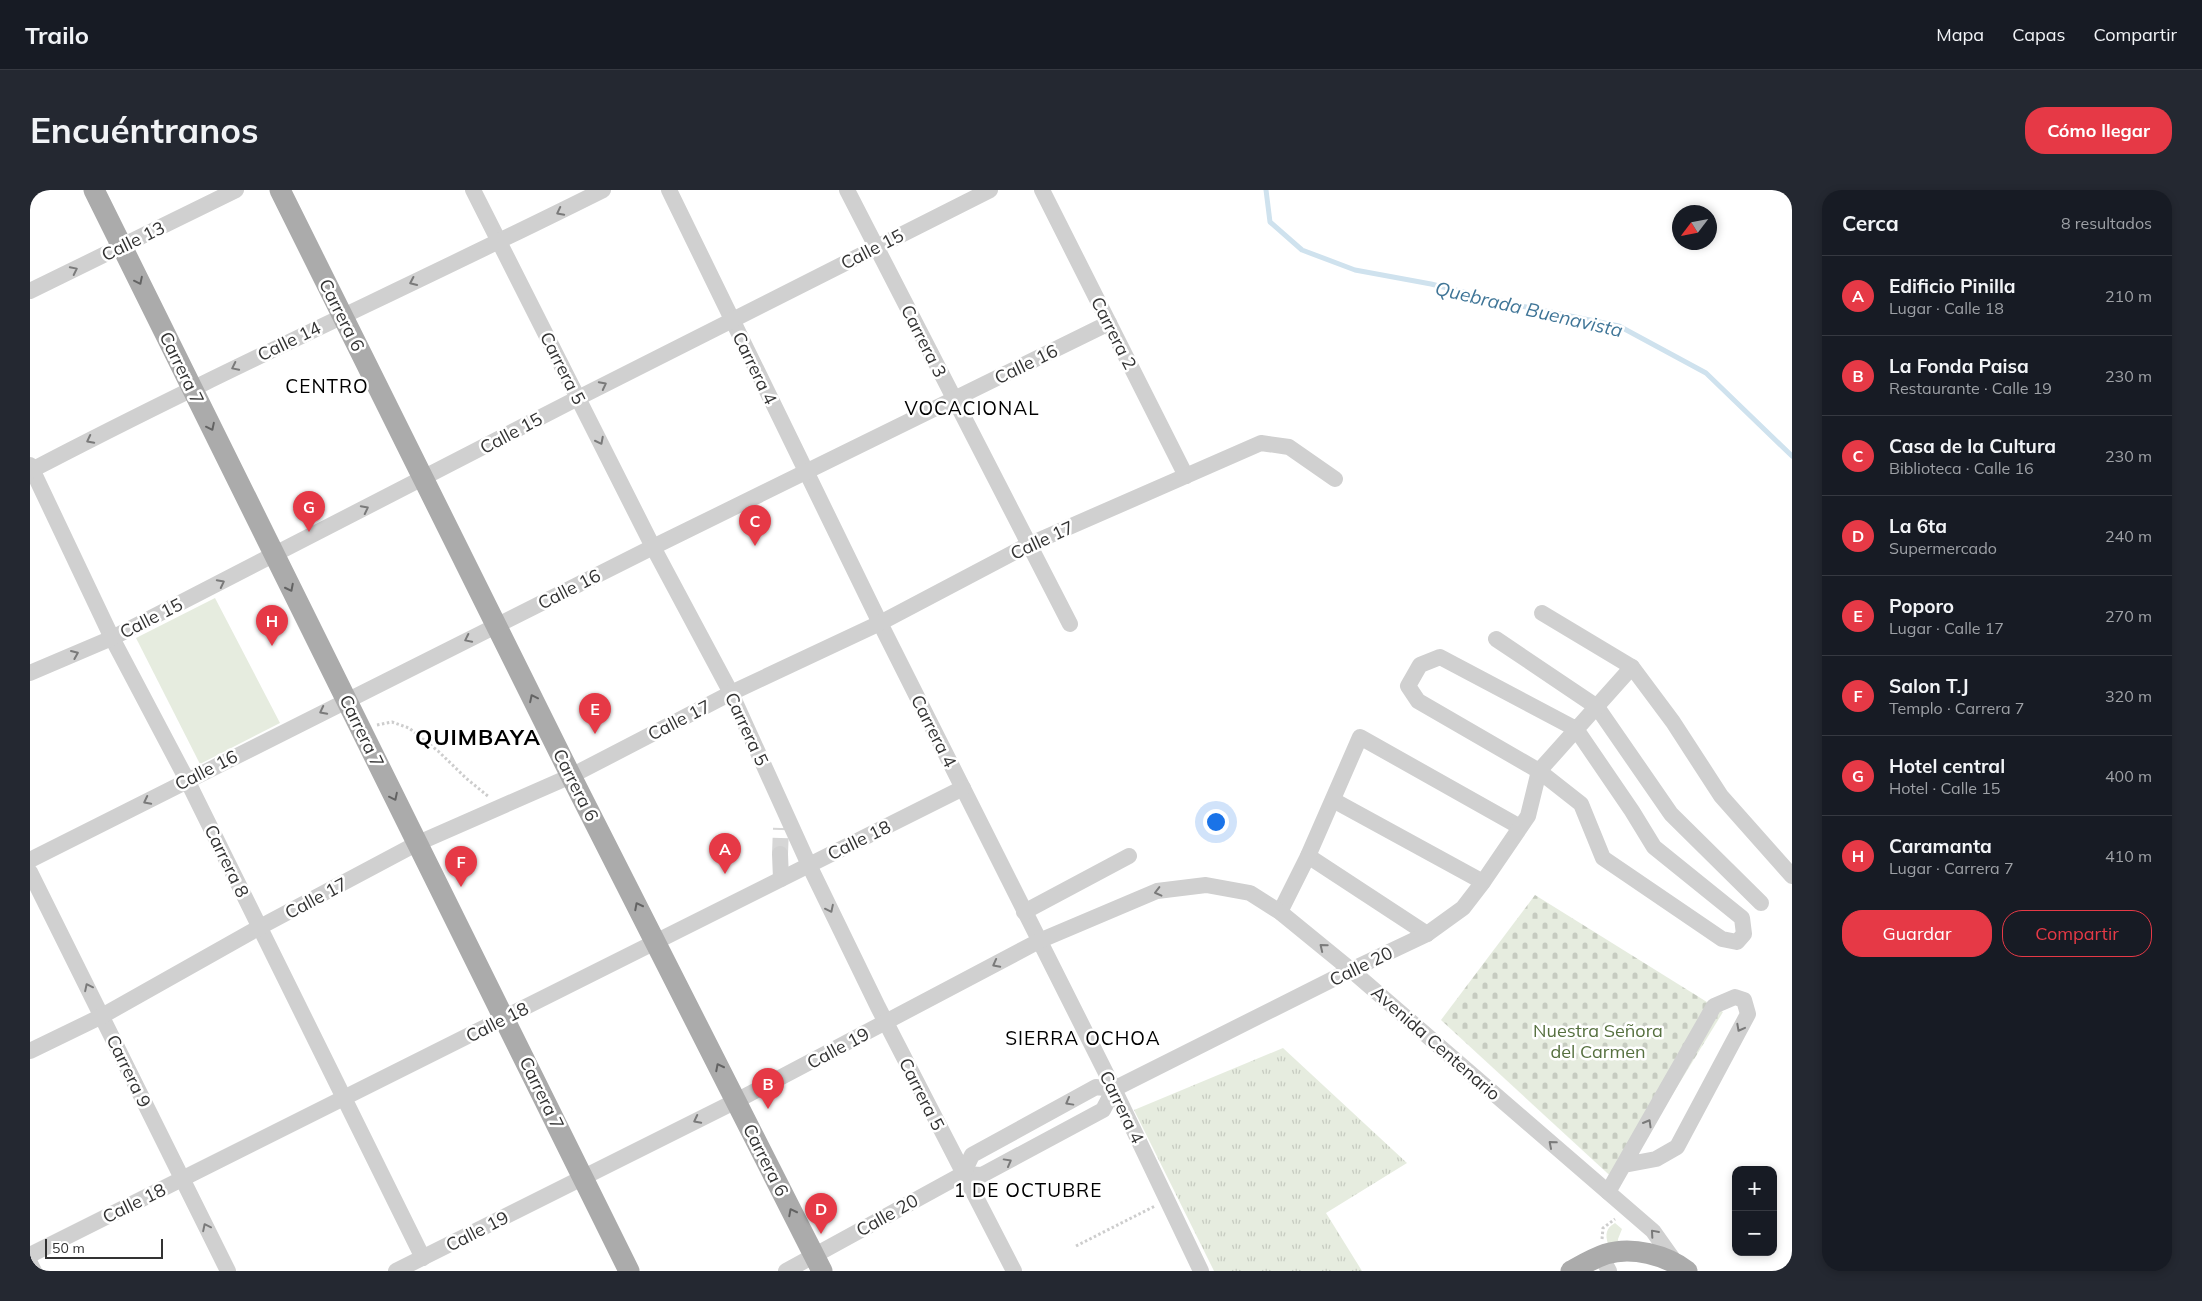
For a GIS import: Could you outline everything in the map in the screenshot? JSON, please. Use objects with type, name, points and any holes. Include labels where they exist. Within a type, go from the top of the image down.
[{"type":"main road","name":"Carrera 7","points":[[94,190],[629,1271]]},
{"type":"main road","name":"Carrera 6","points":[[280,190],[425,478],[571,776],[818,1263]]},
{"type":"main road","points":[[1571,1271],[1639,1252],[1681,1266]]},
{"type":"street","name":"Calle 13","points":[[30,291],[236,190]]},
{"type":"street","name":"Carrera 5","points":[[473,190],[653,547],[731,693],[809,865],[885,1023],[1014,1271]]},
{"type":"street","name":"Calle 14","points":[[31,468],[192,388],[499,242],[603,190]]},
{"type":"street","name":"Carrera 4","points":[[669,190],[880,623],[1038,941],[1114,1089],[1201,1271]]},
{"type":"street","name":"Carrera 3","points":[[847,190],[1070,624]]},
{"type":"street","name":"Calle 15","points":[[30,673],[112,638],[578,398],[990,190]]},
{"type":"street","name":"Carrera 2","points":[[1042,190],[1186,476]]},
{"type":"street","name":"Calle 16","points":[[30,860],[346,699],[1109,322]]},
{"type":"street","name":"Calle 17","points":[[30,1051],[102,1016],[260,927],[416,844],[571,776],[731,693],[880,623],[1028,544],[1261,443],[1289,447],[1335,479]]},
{"type":"street","name":"Carrera 8","points":[[31,468],[112,638],[187,780],[423,1258]]},
{"type":"street","points":[[1542,613],[1632,667],[1673,722],[1721,796],[1792,876]]},
{"type":"street","points":[[1496,639],[1597,707],[1671,814],[1761,902]]},
{"type":"street","points":[[1440,657],[1576,729],[1632,810],[1654,847],[1742,918],[1744,934],[1737,942],[1722,939],[1603,858],[1581,804],[1539,770],[1418,701],[1408,686],[1420,665],[1440,657]]},
{"type":"street","points":[[1539,770],[1632,667]]},
{"type":"street","points":[[1280,912],[1333,800],[1357,739],[1362,737],[1520,827]]},
{"type":"street","name":"Calle 20","points":[[786,1271],[818,1263],[963,1174],[972,1155],[1096,1087],[1114,1089],[1427,934],[1463,908],[1483,882],[1528,816],[1539,770]]},
{"type":"street","name":"Calle 18","points":[[30,1255],[963,788]]},
{"type":"street","points":[[1333,800],[1483,882]]},
{"type":"street","points":[[781,802],[781,828]]},
{"type":"street","points":[[780,854],[781,879]]},
{"type":"street","points":[[1024,912],[1129,856]]},
{"type":"street","points":[[1308,856],[1427,934]]},
{"type":"street","name":"Carrera 9","points":[[30,872],[228,1271]]},
{"type":"street","name":"Avenida Centenario","points":[[1206,885],[1250,894],[1280,912],[1351,970],[1627,1209]]},
{"type":"street","name":"Calle 19","points":[[396,1271],[736,1101],[1038,941],[1156,890],[1206,885]]},
{"type":"street","points":[[1608,1192],[1714,1006],[1735,997],[1744,1000],[1748,1014],[1677,1147],[1656,1159],[1624,1165]]},
{"type":"street","name":"Calle 20","points":[[963,1174],[982,1175],[1103,1110],[1114,1089]]},
{"type":"street","points":[[1627,1209],[1653,1231],[1681,1266]]},
{"type":"street","points":[[30,1263],[34,1271]]},
{"type":"path","points":[[362,731],[377,724],[392,722],[409,728],[438,751],[467,779],[502,806]]},
{"type":"path","points":[[1076,1246],[1167,1200]]},
{"type":"path","points":[[1606,1260],[1602,1240],[1603,1228],[1627,1209]]},
{"type":"green space","points":[[215,598],[280,723],[200,764],[136,638]]},
{"type":"green space","name":"Nuestra Señora del Carmen","points":[[1535,895],[1723,1012],[1618,1183],[1441,1020]]},
{"type":"green space","points":[[1283,1048],[1407,1163],[1326,1213],[1362,1271],[1214,1271],[1134,1110]]},
{"type":"green space","points":[[1615,1223],[1622,1229],[1618,1239],[1619,1246],[1608,1244],[1607,1240],[1608,1229]]},
{"type":"waterway","name":"Quebrada Buenavista","points":[[1266,190],[1270,222],[1302,250],[1355,270],[1431,284],[1521,306],[1619,326],[1706,373],[1792,456]]},
{"type":"tunnel","points":[[780,854],[781,828]]},
{"type":"place","name":"Hotel central","points":[[309,532]]},
{"type":"place","name":"Casa de la Cultura","points":[[755,546]]},
{"type":"place","name":"Caramanta","points":[[272,646]]},
{"type":"place","name":"Poporo","points":[[595,734]]},
{"type":"place","name":"Edificio Pinilla","points":[[725,874]]},
{"type":"place","name":"Salon T.J","points":[[461,887]]},
{"type":"place","name":"La Fonda Paisa","points":[[768,1109]]},
{"type":"place","name":"La 6ta","points":[[821,1234]]},
{"type":"district","name":"CENTRO","points":[[327,386]]},
{"type":"district","name":"VOCACIONAL","points":[[972,408]]},
{"type":"district","name":"QUIMBAYA","points":[[478,737]]},
{"type":"district","name":"SIERRA OCHOA","points":[[1083,1038]]},
{"type":"district","name":"1 DE OCTUBRE","points":[[1028,1190]]}]
